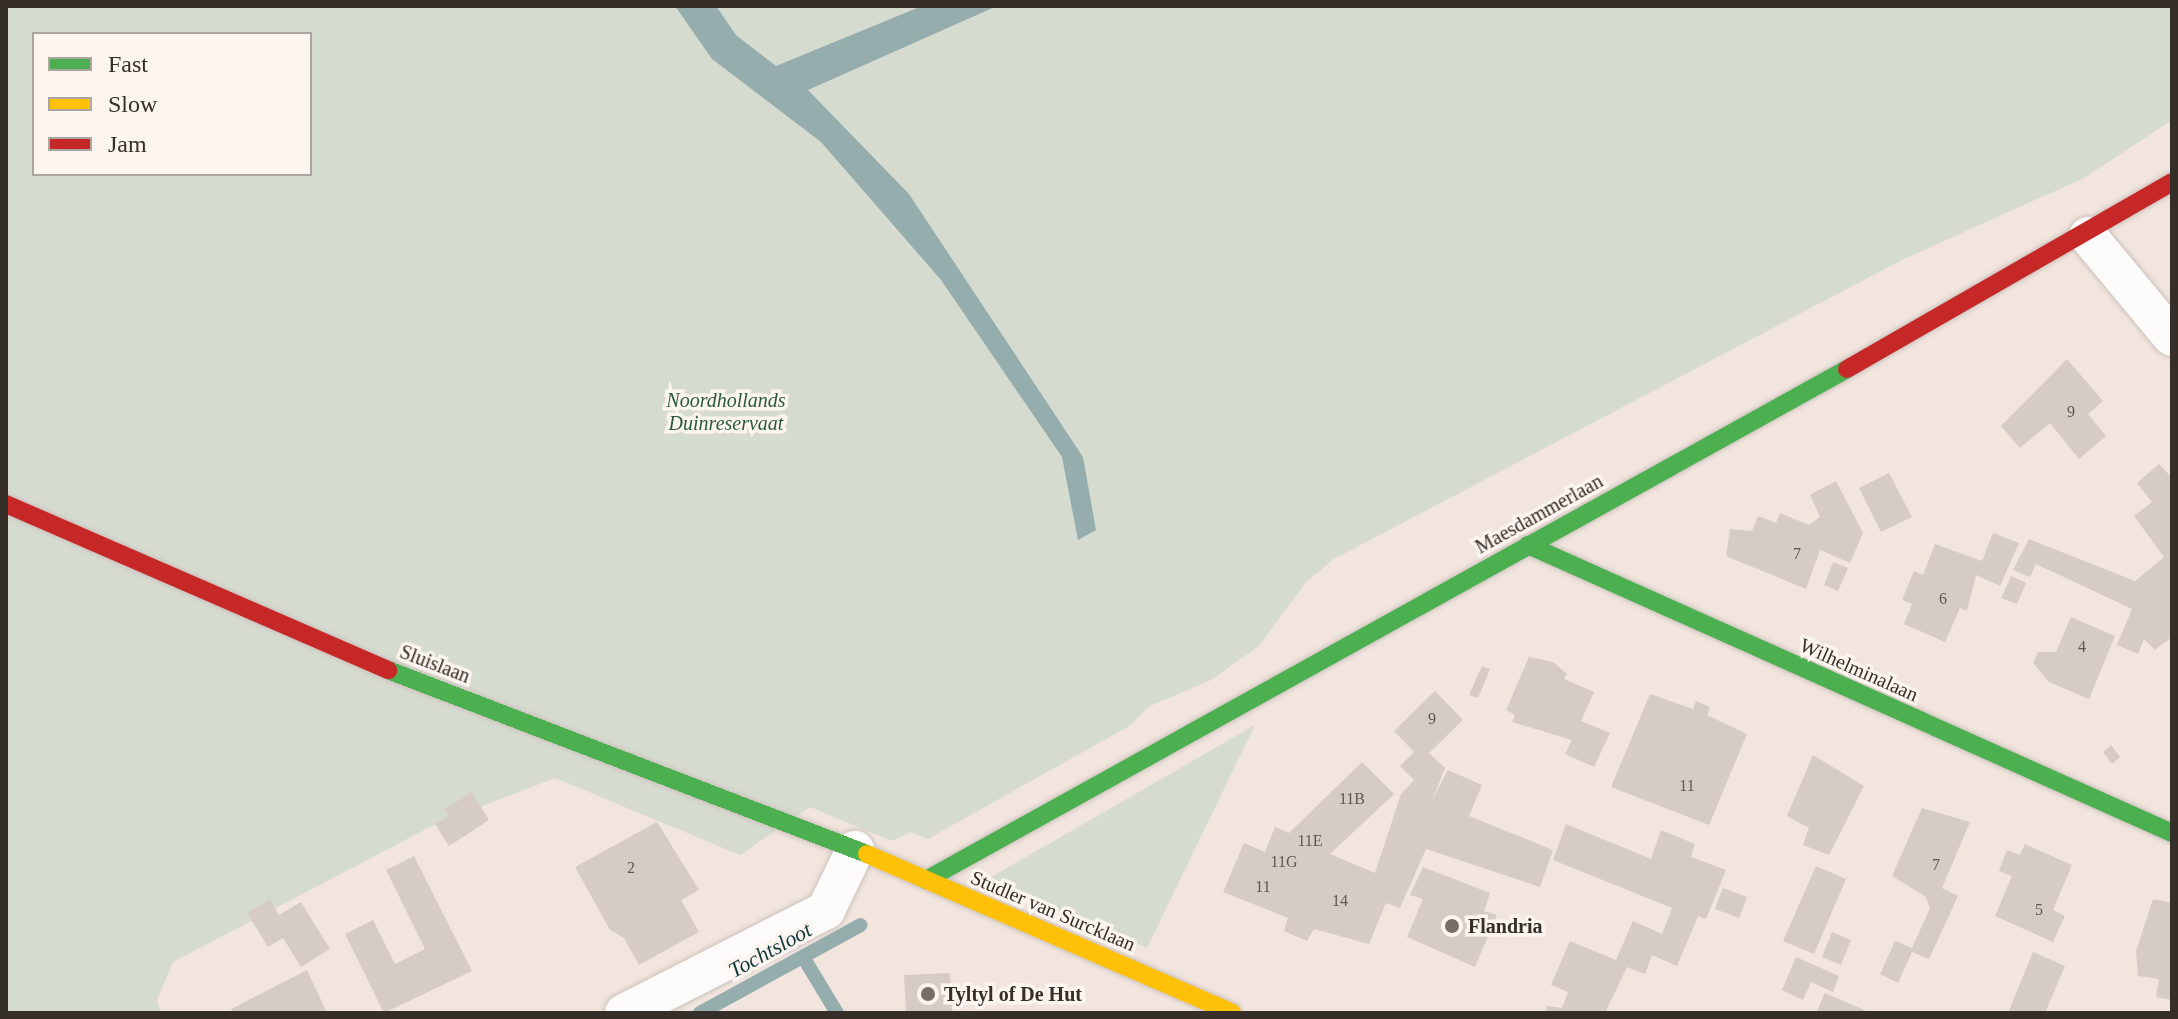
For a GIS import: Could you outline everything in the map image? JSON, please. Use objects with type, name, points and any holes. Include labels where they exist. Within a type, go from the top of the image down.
[{"type":"street","name":"Maesdammerlaan","points":[[926,880],[2088,236],[2172,182]]},
{"type":"street","points":[[2088,236],[2172,337]]},
{"type":"street","name":"Sluislaan","points":[[6,504],[344,653],[855,850]]},
{"type":"street","name":"Wilhelminalaan","points":[[1528,545],[2172,833]]},
{"type":"street","points":[[624,1013],[826,910],[855,850]]},
{"type":"street","name":"Studler van Surcklaan","points":[[855,850],[1232,1013]]},
{"type":"green space","name":"Noordhollands Duinreservaat","points":[[6,6],[2172,6],[2172,120],[2084,178],[1902,260],[1334,559],[1306,582],[1259,646],[1211,680],[1148,707],[1131,725],[928,839],[911,832],[892,841],[810,807],[740,855],[555,778],[432,826],[173,962],[157,1000],[161,1013],[6,1013]]},
{"type":"green space","points":[[1255,725],[1147,948],[986,880]]},
{"type":"water","points":[[675,6],[716,6],[736,35],[776,66],[922,6],[997,6],[808,90],[909,194],[1083,457],[1096,530],[1078,540],[1062,457],[941,280],[821,142],[712,59]]},
{"type":"building","points":[[2067,359],[2103,401],[2088,414],[2106,436],[2079,459],[2050,423],[2020,448],[2001,426]]},
{"type":"building","points":[[2159,464],[2172,478],[2172,637],[2155,650],[2144,639],[2138,654],[2117,645],[2132,609],[2036,564],[2030,577],[2013,570],[2029,539],[2135,581],[2164,557],[2134,516],[2152,502],[2137,483]]},
{"type":"building","points":[[1889,473],[1912,517],[1881,532],[1859,488]]},
{"type":"building","points":[[1836,481],[1863,533],[1850,563],[1820,550],[1806,589],[1726,556],[1730,529],[1752,531],[1758,516],[1776,523],[1780,513],[1809,525],[1820,517],[1810,495]]},
{"type":"building","points":[[1993,533],[2019,543],[2000,586],[1976,575],[1967,611],[1960,608],[1945,642],[1904,624],[1912,604],[1902,600],[1914,571],[1923,575],[1935,544],[1982,561]]},
{"type":"building","points":[[1833,562],[1848,568],[1838,591],[1824,585]]},
{"type":"building","points":[[2011,576],[2026,583],[2017,604],[2001,598]]},
{"type":"building","points":[[2071,617],[2115,636],[2089,699],[2049,682],[2033,663],[2038,652],[2056,652]]},
{"type":"building","points":[[1529,657],[1553,662],[1567,674],[1564,679],[1594,692],[1581,721],[1610,733],[1594,767],[1565,754],[1572,740],[1512,722],[1515,715],[1506,710]]},
{"type":"building","points":[[1482,666],[1490,669],[1478,698],[1469,695]]},
{"type":"building","points":[[1435,691],[1463,720],[1429,753],[1445,768],[1432,800],[1448,770],[1482,785],[1469,816],[1553,850],[1540,887],[1426,849],[1400,908],[1386,903],[1369,944],[1314,929],[1307,941],[1284,931],[1288,918],[1223,892],[1244,843],[1265,852],[1275,827],[1289,833],[1362,762],[1394,794],[1330,854],[1375,873],[1401,794],[1414,780],[1400,766],[1414,752],[1394,731]]},
{"type":"building","points":[[1650,694],[1693,709],[1696,701],[1710,707],[1707,715],[1747,734],[1709,825],[1611,787]]},
{"type":"building","points":[[2111,745],[2120,757],[2112,764],[2103,752]]},
{"type":"building","points":[[1813,755],[1864,786],[1829,855],[1803,845],[1809,828],[1787,816]]},
{"type":"building","points":[[472,792],[489,820],[449,846],[435,824],[449,816],[445,809]]},
{"type":"building","points":[[1922,808],[1970,822],[1942,888],[1958,896],[1929,959],[1912,952],[1898,983],[1880,974],[1895,941],[1912,948],[1930,908],[1926,897],[1892,876]]},
{"type":"building","points":[[657,822],[699,890],[681,900],[699,932],[639,965],[624,938],[610,930],[575,867]]},
{"type":"building","points":[[1566,824],[1651,859],[1661,830],[1695,844],[1691,857],[1726,870],[1706,919],[1698,916],[1677,966],[1652,955],[1645,974],[1627,967],[1605,1013],[1545,1013],[1547,1006],[1562,1008],[1568,992],[1551,985],[1570,941],[1616,960],[1633,921],[1662,934],[1672,908],[1553,860]]},
{"type":"building","points":[[2025,844],[2072,865],[2053,910],[2065,916],[2053,942],[1995,916],[2012,876],[1999,871],[2007,850],[2020,855]]},
{"type":"building","points":[[414,856],[472,971],[384,1013],[345,934],[373,920],[395,964],[425,949],[386,870]]},
{"type":"building","points":[[1816,866],[1846,879],[1814,954],[1783,941]]},
{"type":"building","name":"Flandria","points":[[1423,867],[1490,893],[1484,911],[1497,915],[1475,967],[1407,937],[1423,899],[1410,895]]},
{"type":"building","points":[[1723,888],[1747,897],[1739,918],[1715,909]]},
{"type":"building","points":[[270,899],[279,915],[301,902],[330,949],[301,967],[283,938],[268,947],[247,913]]},
{"type":"building","points":[[2153,899],[2172,903],[2172,1000],[2156,997],[2159,979],[2138,976],[2136,951]]},
{"type":"building","points":[[1832,932],[1851,940],[1841,965],[1822,957]]},
{"type":"building","points":[[2033,952],[2065,966],[2045,1013],[2008,1013]]},
{"type":"building","points":[[1796,957],[1839,976],[1833,992],[1811,982],[1803,1000],[1782,990]]},
{"type":"building","points":[[307,970],[327,1013],[233,1013],[231,1009]]},
{"type":"building","name":"Tyltyl of De Hut","points":[[950,973],[952,1013],[906,1013],[904,975]]},
{"type":"building","points":[[1825,993],[1871,1013],[1816,1013]]},
{"type":"waterway","name":"Tochtsloot","points":[[700,1013],[861,925]]},
{"type":"waterway","points":[[805,960],[837,1013]]},
{"type":"traffic: fast","points":[[926,880],[1847,369]]},
{"type":"traffic: fast","points":[[1528,545],[2172,833]]},
{"type":"traffic: fast","points":[[388,670],[867,854]]},
{"type":"traffic: slow","points":[[867,854],[1232,1013]]},
{"type":"traffic: jam","points":[[1847,369],[2172,182]]},
{"type":"traffic: jam","points":[[6,504],[388,670]]},
{"type":"place","name":"Flandria","points":[[1452,926]]},
{"type":"place","name":"Tyltyl of De Hut","points":[[928,994]]}]
